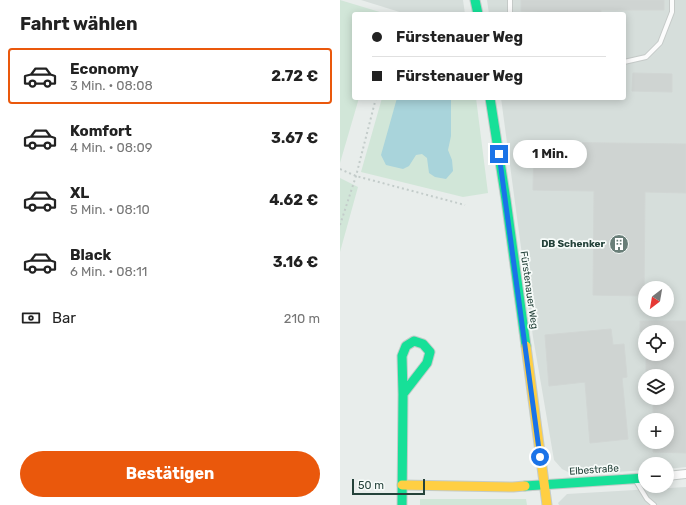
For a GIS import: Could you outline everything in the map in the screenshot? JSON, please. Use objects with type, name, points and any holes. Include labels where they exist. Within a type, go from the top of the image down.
[{"type":"street","points":[[476,0],[478,12]]},
{"type":"street","name":"Fürstenauer Weg","points":[[490,100],[506,200],[547,505]]},
{"type":"street","points":[[402,505],[402,356],[406,346],[414,342],[424,344],[430,352],[427,364],[403,394]]},
{"type":"street","points":[[674,475],[686,474]]},
{"type":"street","name":"Elbestraße","points":[[544,484],[638,478]]},
{"type":"street","points":[[402,484],[513,487],[544,484]]},
{"type":"lane","points":[[510,0],[510,12]]},
{"type":"lane","points":[[626,62],[646,57],[660,43],[672,12],[672,0]]},
{"type":"lane","points":[[634,478],[647,499],[654,505]]},
{"type":"path","points":[[340,225],[356,176],[375,100]]},
{"type":"path","points":[[340,169],[356,176],[465,205]]},
{"type":"shaded area","points":[[361,0],[463,0],[465,12],[400,12]]},
{"type":"shaded area","points":[[487,0],[686,0],[686,467],[674,468],[674,457],[638,457],[638,470],[574,475],[562,469],[554,460],[533,337],[501,100],[626,100],[626,12],[489,12]]},
{"type":"shaded area","points":[[686,487],[686,505],[559,505],[558,503],[567,494],[638,490],[638,493],[674,493],[674,488]]},
{"type":"green space","points":[[340,0],[380,12],[352,12],[352,100],[358,100],[340,163]]},
{"type":"green space","points":[[381,100],[476,100],[488,193],[463,197],[361,172]]},
{"type":"green space","points":[[340,178],[358,187],[340,252]]},
{"type":"green space","points":[[420,499],[526,499],[527,505],[420,505]]},
{"type":"water","points":[[396,100],[451,100],[451,136],[448,150],[452,160],[453,171],[446,179],[435,177],[429,173],[427,158],[422,154],[416,155],[409,166],[403,169],[386,165],[381,155]]},
{"type":"building","points":[[521,0],[664,0],[664,10],[601,10],[601,12],[521,11]]},
{"type":"building","points":[[633,73],[672,74],[672,92],[632,91]]},
{"type":"building","name":"DB Schenker","points":[[534,142],[686,144],[686,193],[645,192],[644,281],[638,281],[638,296],[593,295],[594,191],[533,190]]},
{"type":"building","points":[[640,321],[686,321],[686,453],[653,452],[653,449],[674,449],[674,413],[653,413],[653,405],[674,405],[674,369],[646,369],[646,361],[674,361],[674,325],[640,325]]},
{"type":"building","points":[[611,329],[613,345],[624,344],[627,377],[622,378],[628,439],[590,443],[585,382],[549,386],[545,335]]},
{"type":"traffic: fast","points":[[475,0],[478,12]]},
{"type":"traffic: fast","points":[[490,100],[526,346]]},
{"type":"traffic: fast","points":[[402,505],[402,356],[406,346],[414,341],[423,344],[430,352],[427,363],[403,394]]},
{"type":"traffic: fast","points":[[525,486],[638,478]]},
{"type":"traffic: slow","points":[[526,346],[547,505]]},
{"type":"traffic: slow","points":[[402,485],[525,486]]},
{"type":"place","name":"DB Schenker","points":[[619,244]]},
{"type":"route","points":[[499,154],[540,457]]}]
